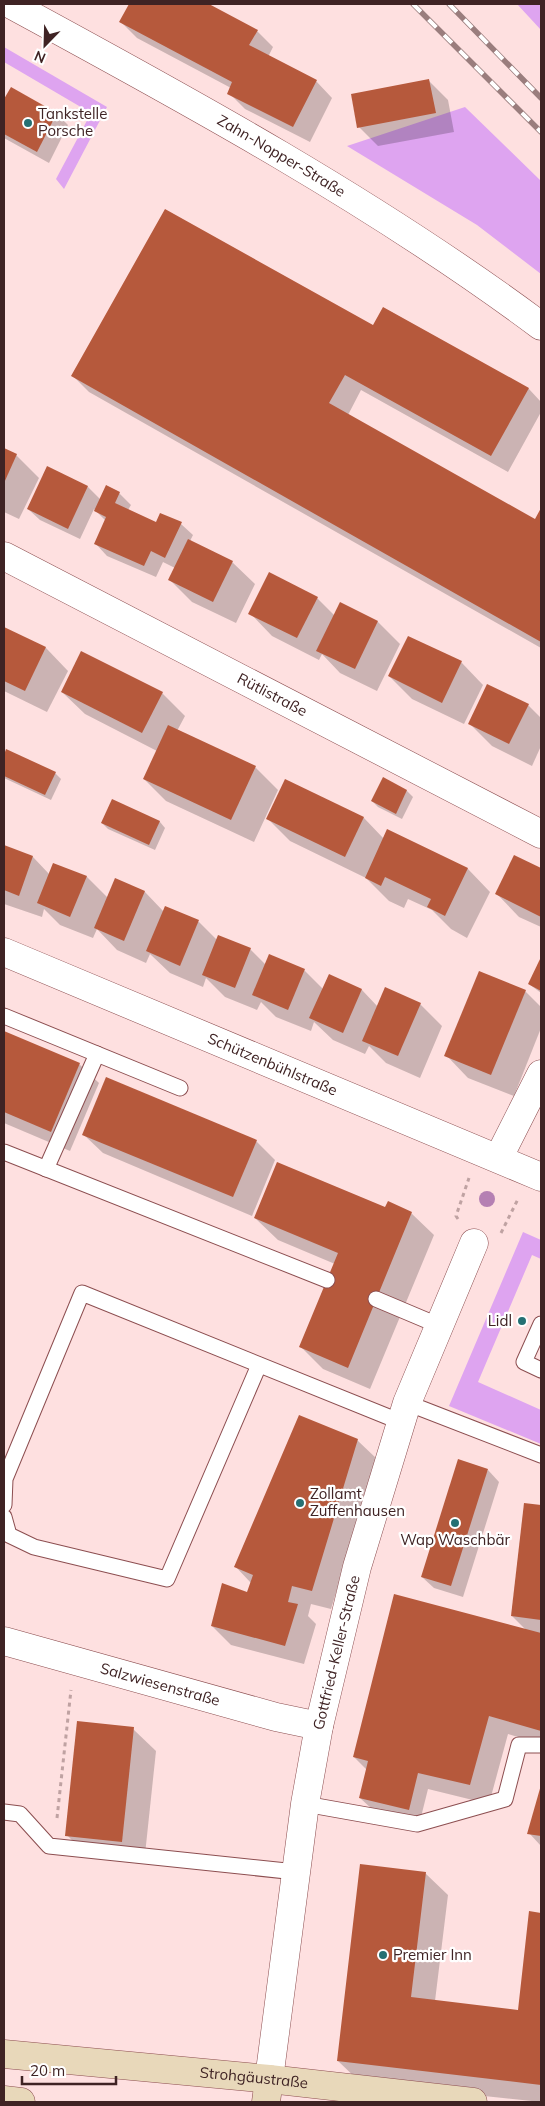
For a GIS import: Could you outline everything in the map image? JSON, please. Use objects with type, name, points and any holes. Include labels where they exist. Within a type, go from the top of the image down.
[{"type":"main road","name":"Strohgäustraße","points":[[4,2054],[268,2091],[473,2102]]},
{"type":"main road","points":[[4,2100],[21,2102]]},
{"type":"street","name":"Zahn-Nopper-Straße","points":[[10,4],[210,114],[386,221],[541,326]]},
{"type":"street","name":"Rütlistraße","points":[[4,556],[541,834]]},
{"type":"street","name":"Schützenbühlstraße","points":[[4,952],[535,1174]]},
{"type":"street","points":[[490,1154],[541,1074]]},
{"type":"street","name":"Gottfried-Keller-Straße","points":[[268,2091],[305,1804],[319,1726],[357,1567],[404,1413],[474,1244]]},
{"type":"street","name":"Salzwiesenstraße","points":[[4,1641],[74,1659],[276,1717],[319,1726]]},
{"type":"lane","points":[[4,1016],[180,1088]]},
{"type":"lane","points":[[46,1169],[97,1054]]},
{"type":"lane","points":[[4,1152],[327,1280]]},
{"type":"lane","points":[[4,1505],[5,1479],[82,1293],[259,1365],[404,1413],[541,1455]]},
{"type":"lane","points":[[376,1299],[440,1326]]},
{"type":"lane","points":[[541,1324],[524,1362],[541,1370]]},
{"type":"lane","points":[[4,1517],[9,1535],[34,1547],[166,1578],[259,1365]]},
{"type":"lane","points":[[305,1804],[417,1824],[505,1799],[519,1745],[541,1745]]},
{"type":"lane","points":[[4,1812],[20,1814],[49,1846],[296,1872]]},
{"type":"path","points":[[490,1154],[463,1193],[456,1216],[474,1244],[502,1233],[535,1174]]},
{"type":"path","points":[[59,1801],[74,1659]]},
{"type":"shaded area","points":[[517,4],[541,4],[541,30]]},
{"type":"shaded area","points":[[4,47],[107,107],[64,189],[56,179],[91,113],[4,62]]},
{"type":"shaded area","points":[[465,107],[541,181],[541,274],[477,225],[347,146]]},
{"type":"shaded area","points":[[523,1232],[541,1240],[541,1259],[532,1255],[478,1382],[541,1410],[541,1444],[449,1406]]},
{"type":"building","points":[[129,4],[209,4],[258,30],[249,45],[317,80],[293,127],[227,94],[232,82],[119,22]]},
{"type":"building","points":[[429,79],[436,113],[357,128],[351,94]]},
{"type":"building","name":"Tankstelle Porsche","points":[[11,87],[57,113],[37,152],[4,134],[4,99]]},
{"type":"building","points":[[165,209],[373,325],[383,307],[529,388],[491,456],[345,375],[329,403],[535,519],[541,508],[541,642],[71,376]]},
{"type":"building","points":[[4,448],[17,454],[4,483]]},
{"type":"building","points":[[47,466],[88,486],[68,529],[27,509]]},
{"type":"building","points":[[106,485],[120,492],[115,503],[156,522],[160,513],[182,522],[165,558],[151,551],[144,566],[94,544],[106,517],[94,511]]},
{"type":"building","points":[[188,539],[233,561],[213,602],[168,580]]},
{"type":"building","points":[[269,572],[318,597],[297,638],[248,614]]},
{"type":"building","points":[[340,602],[378,621],[355,669],[316,651]]},
{"type":"building","points":[[4,627],[46,647],[25,691],[4,681]]},
{"type":"building","points":[[408,636],[462,661],[442,703],[388,676]]},
{"type":"building","points":[[81,651],[163,692],[142,733],[61,692]]},
{"type":"building","points":[[487,684],[529,704],[509,744],[468,724]]},
{"type":"building","points":[[168,725],[256,766],[231,820],[143,779]]},
{"type":"building","points":[[6,749],[56,772],[45,795],[4,776],[4,755]]},
{"type":"building","points":[[383,777],[407,790],[396,814],[371,801]]},
{"type":"building","points":[[285,779],[364,817],[345,857],[266,819]]},
{"type":"building","points":[[112,799],[160,821],[149,845],[101,823]]},
{"type":"building","points":[[387,829],[468,868],[445,916],[427,907],[431,899],[385,877],[381,886],[365,878]]},
{"type":"building","points":[[4,845],[33,856],[19,896],[4,890]]},
{"type":"building","points":[[514,855],[541,868],[541,917],[495,894]]},
{"type":"building","points":[[53,863],[87,876],[70,917],[37,903]]},
{"type":"building","points":[[115,878],[145,891],[124,941],[94,928]]},
{"type":"building","points":[[165,906],[199,920],[180,966],[146,951]]},
{"type":"building","points":[[218,935],[251,948],[235,988],[202,975]]},
{"type":"building","points":[[269,954],[305,969],[288,1010],[252,995]]},
{"type":"building","points":[[541,957],[541,991],[528,984]]},
{"type":"building","points":[[479,971],[526,990],[491,1075],[444,1056]]},
{"type":"building","points":[[329,974],[362,989],[343,1033],[309,1018]]},
{"type":"building","points":[[385,987],[421,1003],[398,1056],[362,1041]]},
{"type":"building","points":[[4,1031],[80,1063],[51,1132],[4,1112]]},
{"type":"building","points":[[106,1077],[257,1140],[233,1197],[82,1135]]},
{"type":"building","points":[[277,1162],[385,1207],[388,1201],[412,1212],[348,1368],[299,1347],[338,1253],[254,1218]]},
{"type":"building","name":"Zollamt Zuffenhausen","points":[[299,1415],[358,1439],[312,1591],[292,1586],[288,1602],[298,1604],[285,1646],[211,1626],[222,1583],[247,1592],[253,1575],[234,1567]]},
{"type":"building","name":"Wap Waschbär","points":[[458,1459],[488,1469],[451,1586],[421,1577]]},
{"type":"building","points":[[524,1503],[541,1505],[541,1620],[511,1616]]},
{"type":"building","points":[[394,1594],[541,1633],[541,1731],[489,1716],[470,1785],[418,1773],[409,1810],[359,1798],[368,1761],[353,1757]]},
{"type":"building","points":[[77,1721],[134,1727],[122,1842],[65,1836]]},
{"type":"building","points":[[541,1785],[541,1836],[527,1834]]},
{"type":"building","name":"Premier Inn","points":[[360,1864],[426,1872],[411,1997],[518,2010],[529,1911],[541,1913],[541,2085],[337,2061]]},
{"type":"railway","points":[[413,4],[541,132]]},
{"type":"railway","points":[[449,4],[541,98]]},
{"type":"place","name":"Tankstelle Porsche","points":[[28,123]]},
{"type":"place","name":"Lidl","points":[[522,1321]]},
{"type":"place","name":"Zollamt Zuffenhausen","points":[[300,1503]]},
{"type":"place","name":"Wap Waschbär","points":[[455,1523]]},
{"type":"place","name":"Premier Inn","points":[[383,1955]]}]
